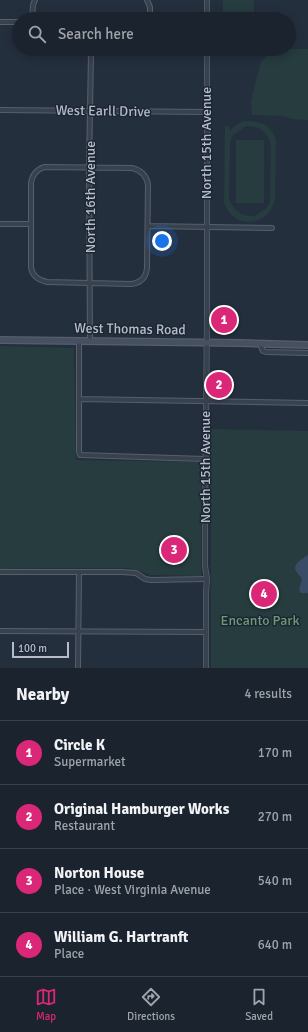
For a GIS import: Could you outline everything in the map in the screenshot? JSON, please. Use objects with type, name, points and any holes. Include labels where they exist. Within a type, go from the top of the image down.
[{"type":"main road","name":"West Thomas Road","points":[[0,340],[206,342],[308,345]]},
{"type":"street","points":[[32,12],[35,0]]},
{"type":"street","points":[[147,0],[150,7],[150,12]]},
{"type":"street","points":[[207,0],[207,12]]},
{"type":"street","points":[[0,22],[12,22]]},
{"type":"street","name":"North 16th Avenue","points":[[90,341],[91,56]]},
{"type":"street","name":"North 15th Avenue","points":[[206,668],[207,56]]},
{"type":"street","name":"West Earll Drive","points":[[0,110],[206,112]]},
{"type":"street","points":[[44,167],[90,168],[132,168],[139,170],[146,178],[148,184],[147,268],[146,275],[137,283],[47,282],[37,279],[31,270],[31,183],[33,175],[44,167]]},
{"type":"street","points":[[0,224],[31,224]]},
{"type":"street","points":[[148,226],[272,228]]},
{"type":"street","points":[[79,341],[80,455],[206,459]]},
{"type":"street","name":"West Thomas Road","points":[[260,344],[263,351],[266,352],[308,353]]},
{"type":"street","points":[[79,399],[308,403]]},
{"type":"street","points":[[0,572],[130,572],[136,573],[145,579],[151,580],[207,579]]},
{"type":"street","points":[[78,668],[79,572]]},
{"type":"street","points":[[0,631],[206,632]]},
{"type":"green space","points":[[223,0],[254,0],[254,12],[223,12]]},
{"type":"green space","points":[[296,49],[308,49],[308,120],[293,119],[282,116],[252,115],[252,97],[261,61],[267,56],[296,56]]},
{"type":"green space","points":[[245,121],[265,125],[272,131],[276,141],[275,200],[271,209],[265,216],[250,222],[242,221],[234,217],[228,211],[224,202],[225,126],[229,126],[230,131],[234,126]],"holes":[[[246,126],[251,126],[263,131],[270,141],[270,202],[267,207],[257,214],[248,216],[243,215],[235,209],[229,199],[230,141],[233,135]]]},
{"type":"green space","points":[[236,140],[264,140],[264,203],[236,203]]},
{"type":"green space","points":[[0,346],[74,348],[76,460],[201,462],[201,576],[151,575],[128,568],[0,569]]},
{"type":"green space","name":"Encanto Park","points":[[211,429],[308,431],[308,668],[211,668]]},
{"type":"water","points":[[308,555],[308,593],[301,593],[299,589],[302,580],[295,567],[298,562]]},
{"type":"place","name":"Circle K","points":[[224,320]]},
{"type":"place","name":"Original Hamburger Works","points":[[219,385]]},
{"type":"place","name":"Norton House","points":[[174,550]]},
{"type":"place","name":"William G. Hartranft","points":[[264,594]]}]
